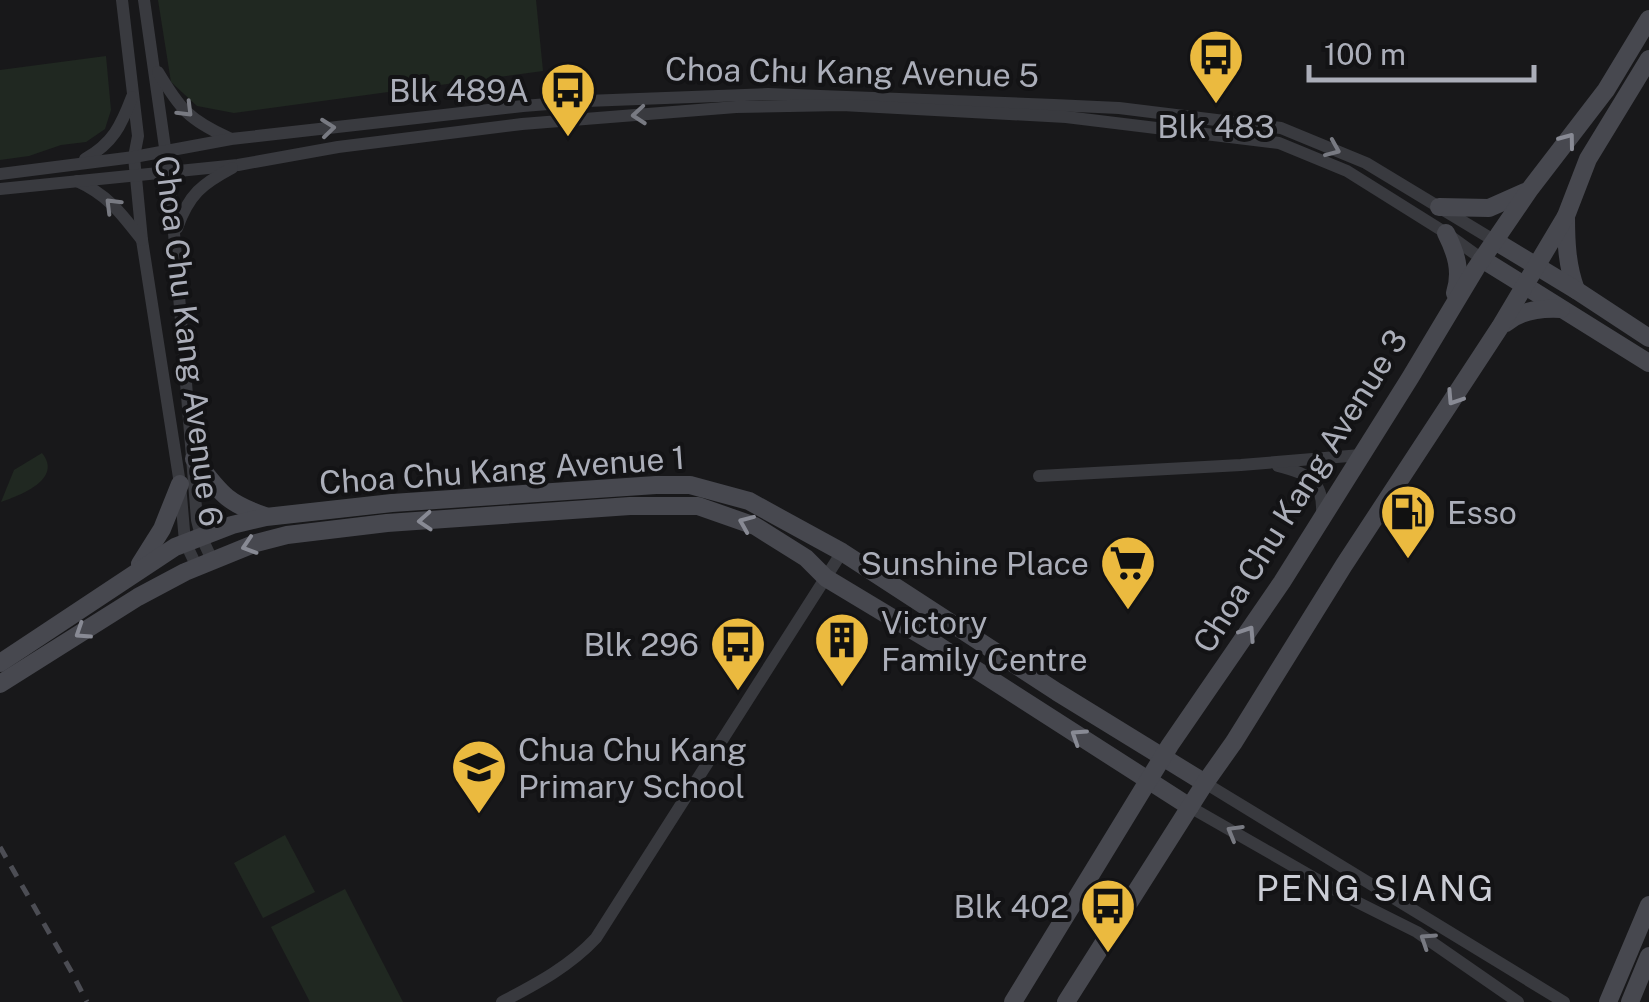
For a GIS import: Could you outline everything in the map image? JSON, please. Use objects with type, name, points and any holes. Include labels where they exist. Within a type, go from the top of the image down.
[{"type":"street","name":"Choa Chu Kang Avenue 6","points":[[122,0],[138,136],[134,158],[142,240],[180,484],[193,539],[205,564]]},
{"type":"street","name":"Choa Chu Kang Avenue 6","points":[[144,0],[175,235],[194,459],[193,539]]},
{"type":"street","name":"Choa Chu Kang Avenue 3","points":[[1013,1002],[1148,780],[1320,521],[1482,259],[1606,90],[1649,19]]},
{"type":"street","points":[[1066,1002],[1344,564],[1500,327],[1566,216],[1588,160],[1649,59]]},
{"type":"street","points":[[154,66],[180,108],[205,128],[231,139]]},
{"type":"street","points":[[79,163],[104,149],[134,93]]},
{"type":"street","name":"Choa Chu Kang Avenue 5","points":[[0,188],[238,165],[440,133],[784,94],[1119,108],[1281,128],[1366,163],[1649,338]]},
{"type":"street","name":"Choa Chu Kang Avenue 5","points":[[0,174],[134,158],[231,139],[524,106],[842,106],[1118,122],[1279,142],[1347,171],[1649,363]]},
{"type":"street","points":[[175,235],[195,192],[238,165]]},
{"type":"street","points":[[1376,189],[1384,174]]},
{"type":"street","points":[[74,180],[97,190],[142,240]]},
{"type":"street","points":[[1439,207],[1489,208],[1530,189]]},
{"type":"street","points":[[1566,216],[1566,244],[1576,290]]},
{"type":"street","points":[[1445,317],[1458,287],[1458,264],[1446,233]]},
{"type":"street","points":[[1500,327],[1514,316],[1544,308],[1566,310]]},
{"type":"street","points":[[1039,476],[1362,455]]},
{"type":"street","points":[[194,459],[224,497],[238,507],[266,517]]},
{"type":"street","points":[[1266,463],[1305,474],[1315,482],[1322,498],[1320,521]]},
{"type":"street","points":[[131,577],[162,530],[180,484]]},
{"type":"street","name":"Choa Chu Kang Avenue 1","points":[[0,663],[193,539],[266,517],[392,503],[690,486],[749,501],[842,552],[1018,667],[1564,1002]]},
{"type":"street","name":"Choa Chu Kang Avenue 1","points":[[0,684],[113,612],[205,564],[256,543],[340,528],[666,504],[698,506],[756,526],[806,558],[826,578],[1190,807],[1416,932],[1518,1002]]},
{"type":"street","points":[[502,1002],[555,974],[596,938],[842,552]]},
{"type":"street","points":[[88,606],[102,603],[113,612]]},
{"type":"street","points":[[1608,1002],[1649,905]]},
{"type":"street","points":[[1630,1002],[1649,956]]},
{"type":"shaded area","points":[[158,0],[536,0],[543,71],[234,113],[197,106],[171,82]]},
{"type":"shaded area","points":[[106,56],[111,110],[105,129],[86,142],[0,160],[0,70]]},
{"type":"shaded area","points":[[42,453],[47,462],[44,478],[1,502],[14,470]]},
{"type":"shaded area","points":[[285,835],[315,892],[263,918],[234,863]]},
{"type":"shaded area","points":[[345,889],[403,1002],[310,1002],[271,927]]},
{"type":"railway","points":[[0,847],[87,1002]]},
{"type":"place","name":"Blk 483","points":[[1216,106]]},
{"type":"place","name":"Blk 489A","points":[[568,139]]},
{"type":"place","name":"Esso","points":[[1408,561]]},
{"type":"place","name":"Sunshine Place","points":[[1128,612]]},
{"type":"place","name":"Victory Family Centre","points":[[842,689]]},
{"type":"place","name":"Blk 296","points":[[738,693]]},
{"type":"place","name":"Chua Chu Kang Primary School","points":[[479,816]]},
{"type":"place","name":"Blk 402","points":[[1108,955]]},
{"type":"district","name":"PENG SIANG","points":[[1376,888]]}]
